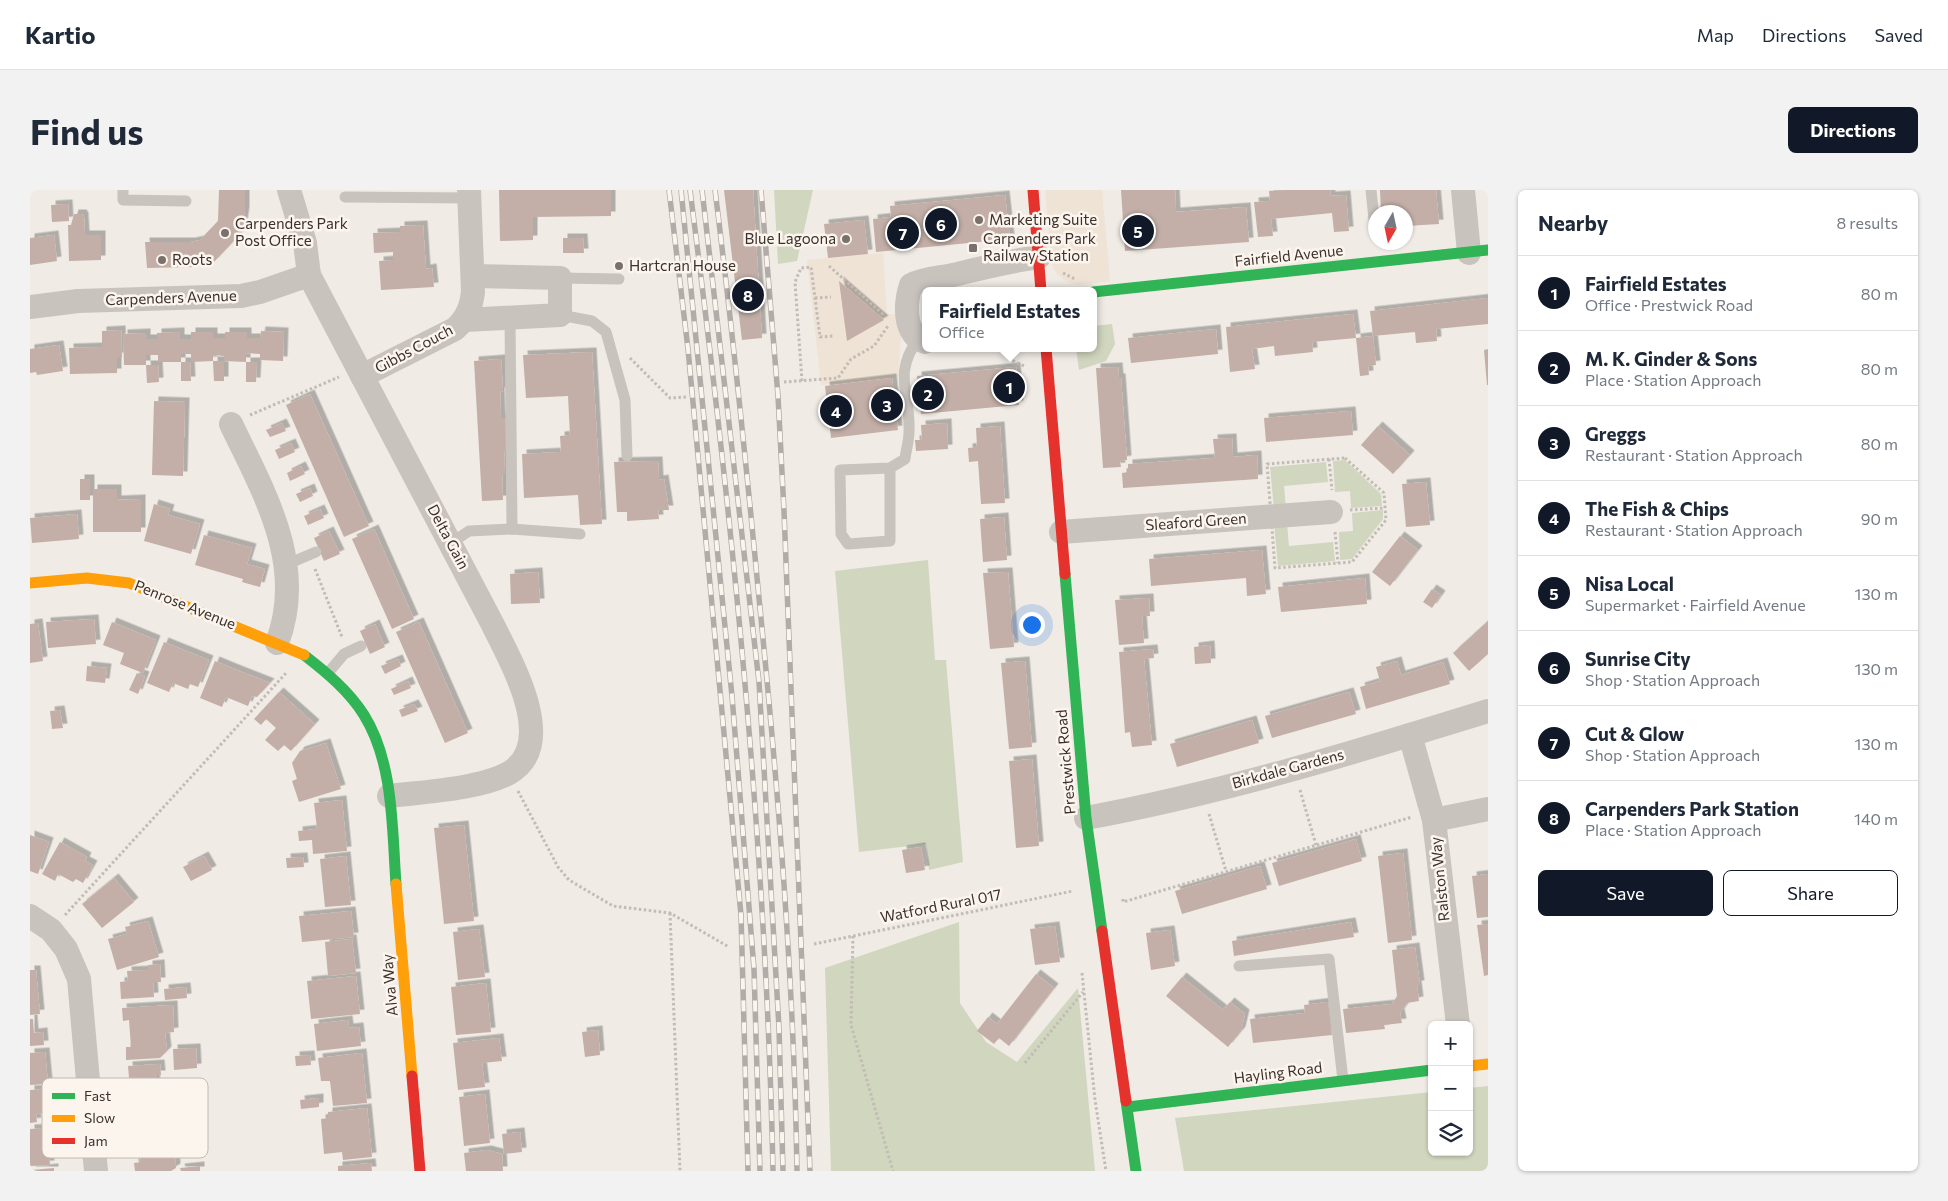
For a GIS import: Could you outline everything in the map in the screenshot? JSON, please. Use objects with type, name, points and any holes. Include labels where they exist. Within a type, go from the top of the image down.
[{"type":"street","name":"Delta Gain","points":[[289,190],[305,243],[309,275],[451,543],[516,671],[529,711],[532,729],[530,746],[526,755],[509,773],[489,781],[464,786],[389,796]]},
{"type":"street","points":[[1033,190],[1041,287]]},
{"type":"street","points":[[1462,190],[1478,251]]},
{"type":"street","name":"Gibbs Couch","points":[[360,372],[455,329],[465,320],[472,306],[473,276],[469,194]]},
{"type":"street","name":"Fairfield Avenue","points":[[1097,292],[1478,251]]},
{"type":"street","points":[[922,340],[912,332],[908,321],[907,298],[911,285],[921,280],[952,275],[1001,262],[1038,258]]},
{"type":"street","name":"Carpenders Avenue","points":[[30,307],[78,301],[242,296],[260,292],[309,275]]},
{"type":"street","points":[[473,276],[560,278],[560,316]]},
{"type":"street","name":"Gibbs Couch","points":[[465,320],[560,316]]},
{"type":"street","name":"Prestwick Road","points":[[1046,352],[1086,818],[1136,1171]]},
{"type":"street","points":[[232,424],[292,562],[287,610],[277,642]]},
{"type":"street","name":"Sleaford Green","points":[[1061,532],[1330,512]]},
{"type":"street","name":"Penrose Avenue","points":[[30,583],[77,578],[129,582],[303,654],[328,673],[364,715],[380,751],[389,796]]},
{"type":"street","name":"Birkdale Gardens","points":[[1086,818],[1160,804],[1410,735],[1488,711]]},
{"type":"street","name":"Ralston Way","points":[[1410,735],[1433,816],[1458,1021]]},
{"type":"street","name":"Alva Way","points":[[389,796],[420,1171]]},
{"type":"street","points":[[1433,816],[1488,809]]},
{"type":"street","points":[[30,916],[51,930],[66,949],[79,979],[88,1078]]},
{"type":"street","points":[[1473,1066],[1488,1064]]},
{"type":"street","name":"Hayling Road","points":[[1128,1107],[1428,1070]]},
{"type":"street","points":[[95,1158],[96,1171]]},
{"type":"lane","points":[[122,190],[123,200],[186,201]]},
{"type":"lane","points":[[1371,190],[1372,205]]},
{"type":"lane","points":[[345,197],[469,194]]},
{"type":"lane","points":[[560,278],[619,279]]},
{"type":"lane","points":[[560,316],[592,321],[606,332],[625,400],[627,456]]},
{"type":"lane","points":[[510,318],[512,528]]},
{"type":"lane","points":[[890,468],[890,541],[848,544],[841,534],[840,470],[890,468],[905,459],[909,432],[903,370],[909,352],[922,340]]},
{"type":"lane","points":[[451,543],[469,531],[512,528],[580,534]]},
{"type":"lane","points":[[292,562],[316,552]]},
{"type":"lane","points":[[328,673],[341,658],[361,646]]},
{"type":"lane","points":[[1239,966],[1329,959],[1343,1080]]},
{"type":"path","points":[[784,382],[838,378],[851,359],[874,346],[891,322],[878,308],[829,266]]},
{"type":"path","points":[[802,381],[795,282],[801,268],[811,267],[820,337],[834,336]]},
{"type":"path","points":[[1060,270],[1064,275],[1076,280]]},
{"type":"path","points":[[815,298],[831,297]]},
{"type":"path","points":[[606,332],[670,398],[686,397]]},
{"type":"path","points":[[232,424],[360,372]]},
{"type":"path","points":[[1330,512],[1385,508]]},
{"type":"path","points":[[292,562],[314,567],[342,636],[341,658]]},
{"type":"path","points":[[51,930],[303,654]]},
{"type":"path","points":[[1293,768],[1316,845]]},
{"type":"path","points":[[509,773],[558,867],[569,880],[613,906],[670,913],[729,947]]},
{"type":"path","points":[[1202,792],[1226,871]]},
{"type":"path","points":[[1122,894],[1123,902],[1316,845],[1433,816]]},
{"type":"path","name":"Watford Rural 017","points":[[814,944],[1073,891]]},
{"type":"path","points":[[670,913],[680,1171]]},
{"type":"path","points":[[853,936],[851,1025],[893,1171]]},
{"type":"path","points":[[1026,1063],[1084,992],[1095,1100],[1106,1171]]},
{"type":"green space","points":[[774,190],[813,190],[797,261],[778,264]]},
{"type":"green space","points":[[1112,324],[1115,344],[1106,361],[1079,370],[1077,352],[1097,352],[1097,326]]},
{"type":"green space","points":[[1345,460],[1381,494],[1382,506],[1351,508],[1350,491],[1335,492],[1333,461]]},
{"type":"green space","points":[[1326,462],[1328,482],[1284,486],[1286,508],[1274,509],[1270,467]]},
{"type":"green space","points":[[1383,510],[1383,519],[1352,559],[1340,560],[1339,532],[1353,531],[1352,513]]},
{"type":"green space","points":[[1287,523],[1289,546],[1333,542],[1335,561],[1278,566],[1274,524]]},
{"type":"green space","points":[[928,560],[935,660],[946,660],[963,862],[929,870],[926,844],[859,852],[835,571]]},
{"type":"green space","points":[[959,922],[960,1003],[986,1042],[1017,1062],[1078,988],[1095,1171],[831,1171],[825,968]]},
{"type":"green space","points":[[1488,1086],[1488,1171],[1184,1171],[1175,1118],[1428,1092],[1428,1156],[1473,1156],[1473,1088]]},
{"type":"shaded area","points":[[1045,190],[1102,190],[1110,281],[1077,285],[1066,281],[1057,274],[1052,265]]},
{"type":"shaded area","points":[[883,253],[887,314],[895,314],[900,318],[901,335],[898,377],[821,385],[807,260]],"holes":[[[840,282],[884,320],[847,341]]]},
{"type":"building","points":[[219,190],[245,190],[242,232],[214,262],[193,267],[147,268],[145,242],[191,242],[200,240],[218,221]]},
{"type":"building","points":[[499,190],[611,190],[611,216],[533,217],[533,240],[500,241]]},
{"type":"building","points":[[724,190],[753,190],[762,338],[742,340]]},
{"type":"building","points":[[1121,190],[1175,190],[1176,212],[1246,207],[1249,242],[1125,251]]},
{"type":"building","points":[[1330,190],[1331,196],[1346,195],[1349,231],[1334,232],[1332,213],[1271,219],[1273,236],[1258,237],[1254,202],[1270,201],[1269,191]]},
{"type":"building","points":[[1380,190],[1436,190],[1439,224],[1413,226],[1413,205],[1381,205]]},
{"type":"building","points":[[1005,195],[1010,239],[876,252],[873,219],[891,217],[890,206]]},
{"type":"building","points":[[68,204],[69,221],[52,222],[51,205]]},
{"type":"building","points":[[74,214],[82,214],[84,217],[85,235],[101,235],[101,260],[69,261],[68,225],[71,225]]},
{"type":"building","name":"Blue Lagoona","points":[[864,220],[868,254],[828,258],[824,224]]},
{"type":"building","points":[[423,225],[426,269],[432,268],[434,287],[381,290],[379,261],[393,260],[393,252],[374,253],[373,233],[400,232],[400,226]]},
{"type":"building","points":[[54,235],[57,261],[30,265],[30,238]]},
{"type":"building","points":[[563,238],[583,238],[584,253],[563,253]]},
{"type":"building","points":[[839,281],[884,320],[847,341]]},
{"type":"building","points":[[1488,298],[1488,324],[1436,329],[1437,341],[1416,343],[1415,332],[1373,336],[1370,311]]},
{"type":"building","points":[[1353,314],[1356,338],[1312,342],[1313,352],[1275,356],[1274,346],[1252,349],[1255,369],[1230,372],[1226,327]]},
{"type":"building","points":[[1216,329],[1218,354],[1131,363],[1128,338]]},
{"type":"building","points":[[121,330],[122,357],[117,357],[117,373],[70,374],[69,348],[102,347],[102,331]]},
{"type":"building","points":[[261,331],[284,332],[283,361],[260,360],[260,354],[246,353],[246,362],[224,361],[224,356],[213,355],[213,361],[191,362],[191,354],[181,354],[181,362],[158,362],[158,355],[146,355],[146,365],[124,365],[123,334],[146,333],[146,339],[157,339],[157,333],[180,332],[180,339],[191,339],[191,332],[213,332],[213,338],[225,338],[225,332],[247,332],[247,338],[260,338]]},
{"type":"building","points":[[1373,336],[1376,365],[1368,366],[1369,375],[1360,376],[1356,338]]},
{"type":"building","points":[[59,345],[63,371],[37,375],[36,372],[30,373],[30,349]]},
{"type":"building","points":[[1488,349],[1488,385],[1487,385],[1484,350]]},
{"type":"building","points":[[592,352],[602,524],[580,525],[578,495],[524,498],[522,454],[561,452],[560,436],[570,435],[568,396],[526,398],[523,355]]},
{"type":"building","points":[[501,359],[503,391],[500,392],[501,418],[505,418],[507,450],[504,450],[505,474],[502,474],[503,500],[482,501],[474,361]]},
{"type":"building","points":[[213,361],[224,361],[224,381],[214,381]]},
{"type":"building","points":[[181,362],[190,362],[191,381],[181,381]]},
{"type":"building","points":[[246,362],[257,362],[256,382],[246,382]]},
{"type":"building","points":[[146,365],[158,365],[159,382],[147,383]]},
{"type":"building","points":[[1016,367],[1019,405],[921,414],[917,376]]},
{"type":"building","points":[[1118,367],[1119,378],[1121,378],[1127,460],[1120,461],[1121,467],[1103,468],[1096,368]]},
{"type":"building","points":[[892,378],[898,430],[831,438],[825,386]]},
{"type":"building","points":[[310,394],[369,526],[344,537],[286,405]]},
{"type":"building","points":[[154,401],[185,402],[183,476],[152,475]]},
{"type":"building","points":[[1351,411],[1353,435],[1266,442],[1264,418]]},
{"type":"building","points":[[282,423],[286,431],[270,437],[266,430]]},
{"type":"building","points":[[947,423],[948,449],[916,451],[915,440],[922,440],[921,425]]},
{"type":"building","points":[[1000,426],[1005,503],[981,504],[978,461],[969,462],[968,448],[977,447],[976,428]]},
{"type":"building","points":[[1378,426],[1410,455],[1393,474],[1361,445]]},
{"type":"building","points":[[1232,438],[1233,457],[1257,455],[1258,479],[1123,488],[1122,473],[1128,472],[1128,464],[1215,458],[1213,439]]},
{"type":"building","points":[[291,443],[295,452],[279,459],[275,450]]},
{"type":"building","points":[[658,461],[659,480],[664,479],[669,510],[658,510],[659,519],[627,521],[627,512],[617,512],[614,462]]},
{"type":"building","points":[[301,466],[305,474],[290,481],[287,473]]},
{"type":"building","points":[[80,479],[90,479],[90,500],[80,500]]},
{"type":"building","points":[[1426,482],[1430,525],[1406,527],[1402,484]]},
{"type":"building","points":[[310,488],[313,496],[300,502],[296,494]]},
{"type":"building","points":[[93,489],[117,489],[117,500],[141,499],[141,532],[93,532]]},
{"type":"building","points":[[154,504],[170,509],[168,515],[200,524],[191,554],[144,541]]},
{"type":"building","points":[[320,509],[324,518],[308,525],[304,516]]},
{"type":"building","points":[[77,514],[79,539],[32,543],[30,518]]},
{"type":"building","points":[[1004,517],[1007,560],[983,562],[980,519]]},
{"type":"building","points":[[374,529],[414,619],[392,629],[352,539]]},
{"type":"building","points":[[329,531],[340,554],[324,561],[314,538]]},
{"type":"building","points":[[204,535],[252,548],[247,564],[265,569],[260,587],[242,582],[243,579],[195,565]]},
{"type":"building","points":[[1400,536],[1418,550],[1390,586],[1372,572]]},
{"type":"building","points":[[1262,550],[1266,594],[1247,596],[1246,578],[1151,586],[1149,559]]},
{"type":"building","points":[[538,572],[540,603],[511,604],[510,574]]},
{"type":"building","points":[[1008,572],[1014,647],[990,649],[983,573]]},
{"type":"building","points":[[1365,578],[1367,604],[1281,612],[1278,587]]},
{"type":"building","points":[[1432,589],[1441,595],[1432,608],[1423,602]]},
{"type":"building","points":[[1149,598],[1150,616],[1142,616],[1144,643],[1119,645],[1115,600]]},
{"type":"building","points":[[94,619],[96,644],[48,648],[46,622]]},
{"type":"building","points":[[1488,621],[1488,654],[1469,671],[1453,653]]},
{"type":"building","points":[[112,622],[156,640],[143,673],[120,664],[124,653],[103,645]]},
{"type":"building","points":[[419,622],[468,733],[445,743],[396,632]]},
{"type":"building","points":[[38,623],[43,661],[30,663],[30,624]]},
{"type":"building","points":[[375,624],[385,647],[370,654],[360,631]]},
{"type":"building","points":[[164,642],[209,660],[198,687],[190,684],[188,689],[173,683],[169,692],[147,683]]},
{"type":"building","points":[[1210,645],[1211,663],[1195,664],[1194,647]]},
{"type":"building","points":[[1153,649],[1154,658],[1144,659],[1152,745],[1132,747],[1130,732],[1125,733],[1119,652]]},
{"type":"building","points":[[398,659],[401,666],[385,674],[381,666]]},
{"type":"building","points":[[215,661],[270,683],[257,697],[252,696],[248,706],[226,697],[222,707],[200,698]]},
{"type":"building","points":[[1025,661],[1032,747],[1009,749],[1001,663]]},
{"type":"building","points":[[1397,661],[1401,675],[1443,662],[1450,684],[1366,709],[1360,687],[1380,681],[1376,667]]},
{"type":"building","points":[[87,666],[107,668],[105,683],[86,681]]},
{"type":"building","points":[[137,673],[145,676],[138,694],[129,690]]},
{"type":"building","points":[[408,681],[411,688],[394,695],[391,689]]},
{"type":"building","points":[[279,692],[315,724],[291,751],[284,745],[278,751],[265,740],[276,728],[266,719],[261,725],[254,719]]},
{"type":"building","points":[[1349,692],[1356,714],[1272,738],[1265,716]]},
{"type":"building","points":[[414,704],[418,711],[402,717],[399,710]]},
{"type":"building","points":[[60,710],[63,728],[52,729],[50,711]]},
{"type":"building","points":[[1252,720],[1259,743],[1177,767],[1170,744]]},
{"type":"building","points":[[326,743],[341,789],[299,802],[292,781],[297,779],[292,763],[300,751]]},
{"type":"building","points":[[1032,759],[1039,846],[1016,848],[1009,761]]},
{"type":"building","points":[[342,800],[347,851],[313,854],[312,840],[299,841],[298,831],[317,829],[314,803]]},
{"type":"building","points":[[464,825],[474,921],[444,924],[434,828]]},
{"type":"building","points":[[30,835],[49,842],[38,874],[30,871]]},
{"type":"building","points":[[1356,839],[1362,861],[1279,886],[1272,863]]},
{"type":"building","points":[[60,842],[87,857],[85,861],[93,865],[83,883],[76,879],[73,882],[58,874],[55,881],[42,874]]},
{"type":"building","points":[[921,847],[925,870],[906,873],[902,850]]},
{"type":"building","points":[[1403,853],[1412,940],[1388,943],[1378,856]]},
{"type":"building","points":[[204,856],[212,870],[191,881],[183,867]]},
{"type":"building","points":[[346,856],[351,905],[325,907],[320,859]]},
{"type":"building","points":[[303,857],[304,867],[287,868],[286,858]]},
{"type":"building","points":[[1260,866],[1267,889],[1182,914],[1175,891]]},
{"type":"building","points":[[1488,874],[1488,917],[1477,918],[1472,876]]},
{"type":"building","points":[[114,878],[134,902],[102,928],[82,904]]},
{"type":"building","points":[[351,911],[354,937],[302,942],[299,916]]},
{"type":"building","points":[[148,921],[159,957],[117,970],[108,939],[127,934],[125,927]]},
{"type":"building","points":[[1351,922],[1354,937],[1234,956],[1232,941]]},
{"type":"building","points":[[1488,924],[1488,975],[1484,976],[1477,925]]},
{"type":"building","points":[[1055,926],[1060,962],[1035,965],[1030,929]]},
{"type":"building","points":[[479,929],[485,977],[458,980],[453,932]]},
{"type":"building","points":[[1170,930],[1175,966],[1151,970],[1146,933]]},
{"type":"building","points":[[352,939],[356,973],[328,976],[325,942]]},
{"type":"building","points":[[1415,947],[1420,985],[1417,985],[1419,1001],[1407,1003],[1400,1013],[1402,1023],[1384,1025],[1385,1029],[1346,1033],[1343,1009],[1392,1004],[1397,996],[1392,950]]},
{"type":"building","points":[[160,964],[161,982],[153,982],[154,997],[121,999],[120,982],[128,981],[127,971],[148,970],[148,965]]},
{"type":"building","points":[[30,970],[36,970],[40,1014],[30,1015]]},
{"type":"building","points":[[1036,974],[1054,988],[1009,1046],[999,1038],[994,1044],[977,1031],[988,1017],[997,1024]]},
{"type":"building","points":[[356,976],[360,1014],[311,1019],[307,981]]},
{"type":"building","points":[[1182,977],[1223,1010],[1230,1002],[1245,1014],[1241,1031],[1228,1047],[1166,996]]},
{"type":"building","points":[[486,983],[491,1032],[456,1035],[451,987]]},
{"type":"building","points":[[186,987],[187,998],[165,1000],[164,989]]},
{"type":"building","points":[[1328,1002],[1332,1035],[1253,1043],[1250,1019],[1305,1013],[1304,1005]]},
{"type":"building","points":[[173,1005],[174,1032],[165,1033],[167,1051],[160,1058],[126,1060],[126,1047],[131,1047],[129,1020],[123,1021],[122,1008]]},
{"type":"building","points":[[30,1019],[33,1019],[34,1033],[43,1032],[44,1045],[30,1046]]},
{"type":"building","points":[[348,1020],[349,1028],[359,1027],[361,1046],[317,1051],[314,1024]]},
{"type":"building","points":[[598,1030],[600,1055],[585,1057],[582,1032]]},
{"type":"building","points":[[499,1038],[502,1061],[482,1063],[485,1087],[458,1090],[453,1043]]},
{"type":"building","points":[[196,1048],[197,1068],[174,1070],[173,1049]]},
{"type":"building","points":[[45,1052],[47,1078],[42,1078],[42,1084],[30,1085],[30,1053]]},
{"type":"building","points":[[362,1053],[367,1103],[333,1106],[330,1081],[321,1081],[318,1058]]},
{"type":"building","points":[[310,1055],[311,1065],[296,1066],[295,1056]]},
{"type":"building","points":[[160,1064],[161,1075],[155,1075],[155,1078],[129,1078],[128,1066]]},
{"type":"building","points":[[42,1089],[42,1114],[36,1114],[37,1122],[30,1123],[30,1090]]},
{"type":"building","points":[[485,1094],[490,1143],[464,1146],[459,1097]]},
{"type":"building","points":[[319,1098],[319,1107],[301,1109],[300,1100]]},
{"type":"building","points":[[367,1108],[372,1157],[343,1160],[342,1152],[324,1154],[321,1119],[328,1118],[328,1112]]},
{"type":"building","points":[[42,1128],[42,1158],[49,1158],[50,1165],[30,1166],[30,1129]]},
{"type":"building","points":[[520,1132],[522,1152],[504,1154],[502,1134]]},
{"type":"building","points":[[487,1150],[502,1154],[503,1171],[466,1171],[464,1153]]},
{"type":"building","points":[[141,1158],[175,1158],[176,1168],[171,1171],[135,1171],[134,1163],[141,1162]]},
{"type":"building","points":[[371,1163],[372,1171],[338,1171],[338,1166]]},
{"type":"building","points":[[200,1166],[200,1171],[181,1171],[180,1168]]},
{"type":"building","points":[[54,1168],[54,1171],[31,1171],[31,1170]]},
{"type":"railway","points":[[669,190],[688,349],[741,915],[748,1171]]},
{"type":"railway","points":[[681,190],[732,696],[754,969],[760,1171]]},
{"type":"railway","points":[[690,190],[720,435],[745,680],[763,925],[773,1171]]},
{"type":"railway","points":[[702,190],[759,682],[779,1028],[783,1171]]},
{"type":"railway","points":[[715,190],[744,445],[779,813],[789,956],[797,1171]]},
{"type":"railway","points":[[761,190],[778,396],[784,511],[810,1171]]},
{"type":"traffic: fast","points":[[1097,292],[1488,250]]},
{"type":"traffic: fast","points":[[1065,574],[1086,818],[1102,931]]},
{"type":"traffic: fast","points":[[304,655],[344,690],[358,706],[374,734],[381,754],[390,797],[396,884]]},
{"type":"traffic: fast","points":[[1128,1107],[1428,1070]]},
{"type":"traffic: fast","points":[[1126,1101],[1136,1171]]},
{"type":"traffic: slow","points":[[30,583],[87,578],[129,583],[304,655]]},
{"type":"traffic: slow","points":[[396,884],[412,1076]]},
{"type":"traffic: slow","points":[[1473,1066],[1488,1064]]},
{"type":"traffic: jam","points":[[1033,190],[1041,287]]},
{"type":"traffic: jam","points":[[1046,352],[1065,574]]},
{"type":"traffic: jam","points":[[1102,931],[1126,1101]]},
{"type":"traffic: jam","points":[[412,1076],[420,1171]]},
{"type":"place","name":"Marketing Suite","points":[[979,220]]},
{"type":"place","name":"Sunrise City","points":[[941,224]]},
{"type":"place","name":"Nisa Local","points":[[1138,231]]},
{"type":"place","name":"Carpenders Park Post Office","points":[[225,233]]},
{"type":"place","name":"Cut & Glow","points":[[903,233]]},
{"type":"place","name":"Blue Lagoona","points":[[846,239]]},
{"type":"place","name":"Carpenders Park Railway Station","points":[[973,248]]},
{"type":"place","name":"Roots","points":[[162,260]]},
{"type":"place","name":"Hartcran House","points":[[619,266]]},
{"type":"place","name":"Carpenders Park Station","points":[[748,295]]},
{"type":"place","name":"Fairfield Estates","points":[[1009,387]]},
{"type":"place","name":"M. K. Ginder & Sons","points":[[928,394]]},
{"type":"place","name":"Greggs","points":[[887,405]]},
{"type":"place","name":"The Fish & Chips","points":[[836,411]]}]
